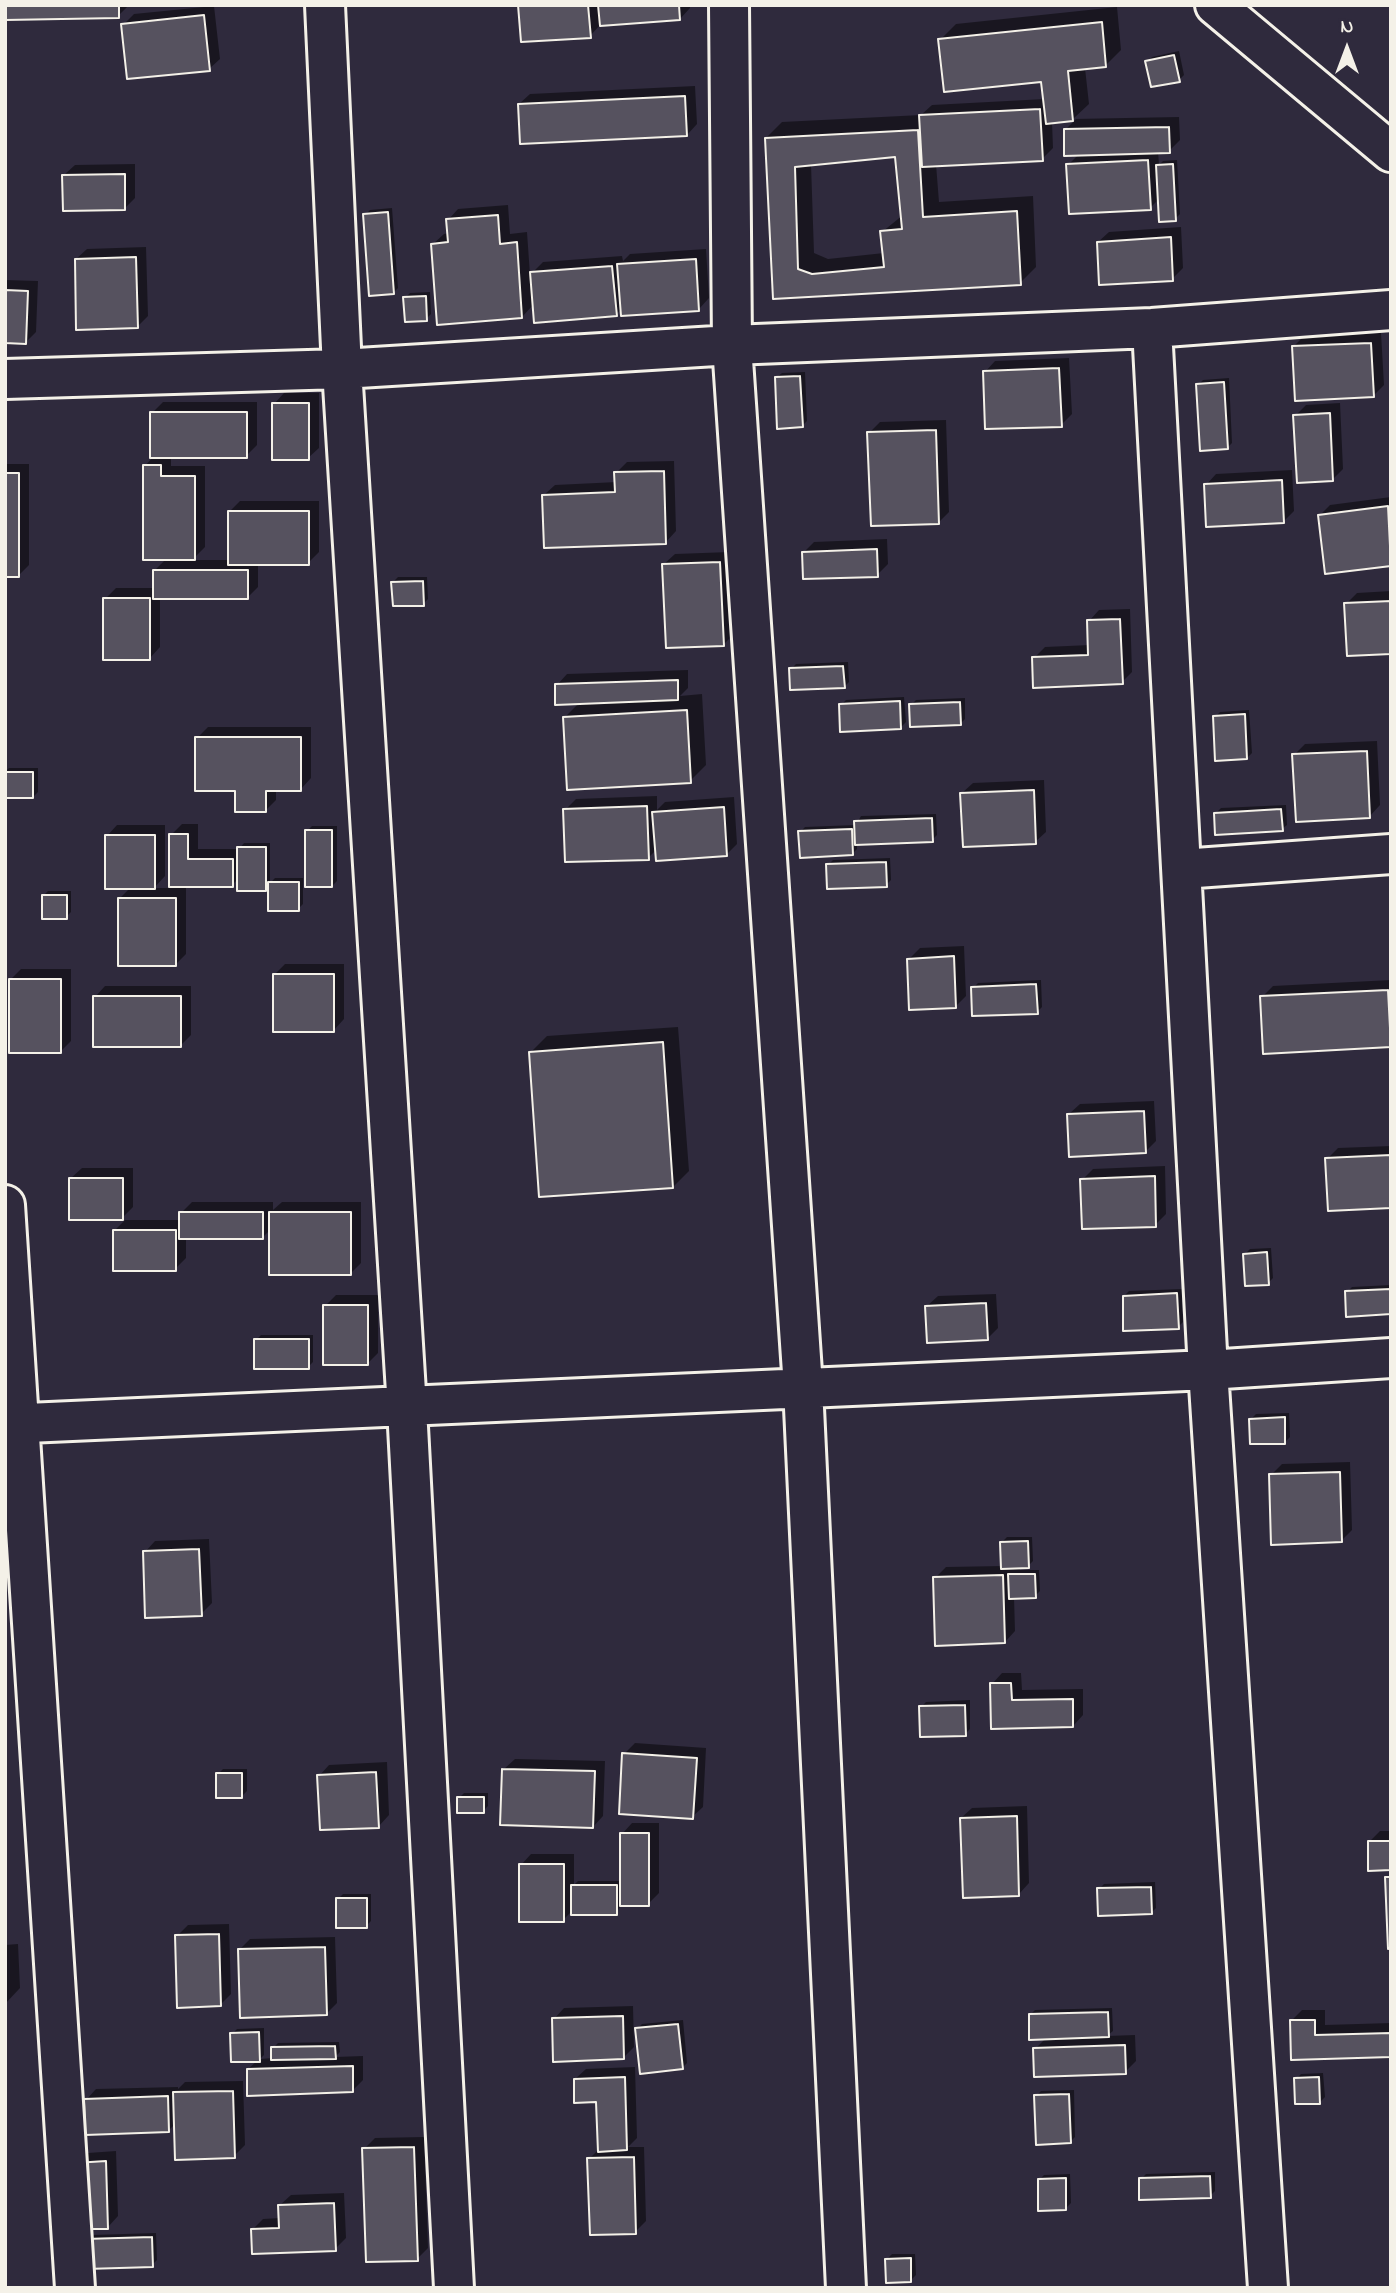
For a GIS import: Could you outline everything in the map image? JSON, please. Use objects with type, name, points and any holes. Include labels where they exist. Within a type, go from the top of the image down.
[{"type":"street","points":[[325,5],[342,369],[407,1408],[454,2288]]},
{"type":"street","points":[[729,5],[732,345],[803,1387],[846,2288]]},
{"type":"street","points":[[1214,5],[1391,152]]},
{"type":"street","points":[[5,379],[342,369],[732,345],[1152,328],[1391,310]]},
{"type":"street","points":[[1152,328],[1208,1370],[1268,2288]]},
{"type":"street","points":[[1182,869],[1391,854]]},
{"type":"street","points":[[5,1205],[12,1424],[75,2288]]},
{"type":"street","points":[[12,1424],[1208,1370],[1391,1358]]},
{"type":"building","points":[[5,5],[119,5],[119,18],[5,20]]},
{"type":"building","points":[[518,5],[588,5],[591,38],[521,42]]},
{"type":"building","points":[[598,5],[679,5],[680,20],[600,26]]},
{"type":"building","points":[[204,15],[210,71],[127,79],[121,24]]},
{"type":"building","points":[[1102,22],[1106,67],[1068,71],[1073,121],[1046,124],[1041,82],[944,92],[938,39]]},
{"type":"building","points":[[1174,55],[1180,82],[1151,87],[1145,61]]},
{"type":"building","points":[[685,96],[687,136],[520,144],[518,104]]},
{"type":"building","points":[[1040,109],[1043,161],[922,167],[919,115]]},
{"type":"building","points":[[1169,127],[1170,153],[1064,156],[1064,129]]},
{"type":"building","points":[[918,130],[923,217],[1017,211],[1021,285],[773,299],[765,138]],"holes":[[[895,157],[902,229],[880,231],[884,267],[812,274],[798,269],[795,167]]]},
{"type":"building","points":[[1148,160],[1151,210],[1069,214],[1066,164]]},
{"type":"building","points":[[1173,164],[1176,221],[1159,222],[1156,165]]},
{"type":"building","points":[[125,174],[125,210],[63,211],[62,175]]},
{"type":"building","points":[[388,212],[394,294],[369,296],[363,214]]},
{"type":"building","points":[[498,215],[500,244],[517,242],[522,318],[437,325],[431,244],[448,242],[446,219]]},
{"type":"building","points":[[1171,237],[1173,281],[1099,285],[1097,242]]},
{"type":"building","points":[[136,257],[138,328],[76,330],[75,259]]},
{"type":"building","points":[[696,259],[699,311],[621,316],[617,264]]},
{"type":"building","points":[[612,266],[617,316],[534,323],[530,272]]},
{"type":"building","points":[[5,290],[28,291],[26,344],[5,343]]},
{"type":"building","points":[[426,296],[427,321],[405,322],[403,297]]},
{"type":"building","points":[[1371,343],[1374,397],[1295,401],[1292,346]]},
{"type":"building","points":[[1059,368],[1062,427],[985,429],[983,371]]},
{"type":"building","points":[[800,376],[803,427],[777,429],[775,377]]},
{"type":"building","points":[[1224,382],[1228,449],[1200,451],[1196,384]]},
{"type":"building","points":[[272,403],[309,403],[309,460],[272,460]]},
{"type":"building","points":[[150,412],[247,412],[247,458],[150,458]]},
{"type":"building","points":[[1330,413],[1333,481],[1297,483],[1293,415]]},
{"type":"building","points":[[936,430],[939,524],[871,526],[867,432]]},
{"type":"building","points":[[143,465],[161,465],[161,476],[195,476],[195,560],[143,560]]},
{"type":"building","points":[[664,471],[666,544],[544,548],[542,495],[615,492],[614,472]]},
{"type":"building","points":[[5,473],[19,473],[19,577],[5,577]]},
{"type":"building","points":[[1282,480],[1284,523],[1206,527],[1204,484]]},
{"type":"building","points":[[1388,506],[1391,566],[1325,574],[1318,515]]},
{"type":"building","points":[[228,511],[309,511],[309,565],[228,565]]},
{"type":"building","points":[[877,549],[878,577],[803,579],[802,552]]},
{"type":"building","points":[[720,562],[724,646],[666,648],[662,564]]},
{"type":"building","points":[[153,570],[248,570],[248,599],[153,599]]},
{"type":"building","points":[[423,581],[424,606],[393,606],[391,582]]},
{"type":"building","points":[[103,598],[150,598],[150,660],[103,660]]},
{"type":"building","points":[[1391,601],[1391,654],[1347,656],[1344,603]]},
{"type":"building","points":[[1120,619],[1123,684],[1033,688],[1032,657],[1088,655],[1087,620]]},
{"type":"building","points":[[843,666],[845,688],[790,690],[789,668]]},
{"type":"building","points":[[678,680],[678,700],[555,705],[555,684]]},
{"type":"building","points":[[900,701],[901,729],[840,732],[839,704]]},
{"type":"building","points":[[960,702],[961,725],[910,727],[909,704]]},
{"type":"building","points":[[687,710],[691,783],[567,790],[563,717]]},
{"type":"building","points":[[1245,714],[1247,759],[1215,761],[1213,716]]},
{"type":"building","points":[[195,737],[301,737],[301,791],[266,791],[266,812],[235,812],[235,791],[195,791]]},
{"type":"building","points":[[1367,751],[1370,818],[1296,822],[1292,754]]},
{"type":"building","points":[[5,772],[33,772],[33,798],[5,798]]},
{"type":"building","points":[[1034,790],[1036,844],[963,847],[960,793]]},
{"type":"building","points":[[647,806],[649,860],[565,862],[563,809]]},
{"type":"building","points":[[724,807],[727,856],[656,861],[652,812]]},
{"type":"building","points":[[1281,809],[1283,831],[1215,835],[1214,813]]},
{"type":"building","points":[[932,818],[933,842],[855,845],[854,821]]},
{"type":"building","points":[[852,829],[853,855],[800,858],[798,831]]},
{"type":"building","points":[[305,830],[332,830],[332,887],[305,887]]},
{"type":"building","points":[[169,834],[188,834],[188,859],[233,859],[233,887],[169,887]]},
{"type":"building","points":[[105,835],[155,835],[155,889],[105,889]]},
{"type":"building","points":[[237,847],[266,847],[266,891],[237,891]]},
{"type":"building","points":[[886,862],[887,887],[827,889],[826,864]]},
{"type":"building","points":[[268,882],[299,882],[299,911],[268,911]]},
{"type":"building","points":[[42,895],[67,895],[67,919],[42,919]]},
{"type":"building","points":[[118,898],[176,898],[176,966],[118,966]]},
{"type":"building","points":[[954,956],[956,1008],[909,1010],[907,959]]},
{"type":"building","points":[[273,974],[334,974],[334,1032],[273,1032]]},
{"type":"building","points":[[9,979],[61,979],[61,1053],[9,1053]]},
{"type":"building","points":[[1036,984],[1038,1014],[972,1016],[971,987]]},
{"type":"building","points":[[1388,990],[1391,1047],[1263,1054],[1260,996]]},
{"type":"building","points":[[93,996],[181,996],[181,1047],[93,1047]]},
{"type":"building","points":[[663,1042],[673,1188],[539,1197],[529,1052]]},
{"type":"building","points":[[1144,1111],[1146,1153],[1069,1157],[1067,1114]]},
{"type":"building","points":[[1391,1155],[1391,1208],[1328,1211],[1325,1158]]},
{"type":"building","points":[[1155,1176],[1156,1227],[1082,1229],[1080,1179]]},
{"type":"building","points":[[69,1178],[123,1178],[123,1220],[69,1220]]},
{"type":"building","points":[[179,1212],[263,1212],[263,1239],[179,1239]]},
{"type":"building","points":[[269,1212],[351,1212],[351,1275],[269,1275]]},
{"type":"building","points":[[113,1230],[176,1230],[176,1271],[113,1271]]},
{"type":"building","points":[[1267,1252],[1269,1285],[1245,1286],[1243,1254]]},
{"type":"building","points":[[1391,1289],[1391,1314],[1346,1317],[1345,1291]]},
{"type":"building","points":[[1177,1293],[1179,1329],[1123,1331],[1123,1296]]},
{"type":"building","points":[[986,1303],[988,1340],[927,1343],[925,1306]]},
{"type":"building","points":[[323,1305],[368,1305],[368,1365],[323,1365]]},
{"type":"building","points":[[254,1339],[309,1339],[309,1369],[254,1369]]},
{"type":"building","points":[[1285,1417],[1285,1444],[1250,1444],[1249,1419]]},
{"type":"building","points":[[1340,1472],[1342,1542],[1271,1545],[1269,1474]]},
{"type":"building","points":[[1028,1541],[1029,1568],[1001,1569],[1000,1542]]},
{"type":"building","points":[[199,1549],[202,1616],[145,1618],[143,1551]]},
{"type":"building","points":[[1008,1574],[1035,1574],[1036,1598],[1009,1599]]},
{"type":"building","points":[[1003,1575],[1005,1643],[935,1646],[933,1577]]},
{"type":"building","points":[[990,1683],[1011,1683],[1012,1700],[1073,1699],[1073,1727],[991,1729]]},
{"type":"building","points":[[965,1705],[966,1736],[920,1737],[919,1706]]},
{"type":"building","points":[[622,1753],[697,1758],[693,1819],[619,1814]]},
{"type":"building","points":[[502,1769],[595,1771],[593,1828],[500,1825]]},
{"type":"building","points":[[376,1772],[379,1828],[320,1830],[317,1775]]},
{"type":"building","points":[[216,1773],[242,1773],[242,1798],[216,1798]]},
{"type":"building","points":[[457,1797],[484,1797],[484,1813],[457,1813]]},
{"type":"building","points":[[1017,1816],[1019,1896],[963,1898],[960,1818]]},
{"type":"building","points":[[620,1833],[649,1833],[649,1906],[620,1906]]},
{"type":"building","points":[[1368,1841],[1391,1841],[1391,1870],[1368,1871]]},
{"type":"building","points":[[519,1864],[564,1864],[564,1922],[519,1922]]},
{"type":"building","points":[[1385,1877],[1391,1877],[1391,1948],[1388,1949]]},
{"type":"building","points":[[571,1885],[617,1885],[617,1915],[571,1915]]},
{"type":"building","points":[[1151,1887],[1152,1914],[1098,1916],[1097,1888]]},
{"type":"building","points":[[336,1898],[367,1898],[367,1928],[336,1928]]},
{"type":"building","points":[[219,1934],[221,2006],[177,2008],[175,1935]]},
{"type":"building","points":[[325,1947],[327,2015],[240,2018],[238,1949]]},
{"type":"building","points":[[1108,2012],[1109,2037],[1029,2040],[1029,2014]]},
{"type":"building","points":[[623,2016],[624,2059],[553,2062],[552,2018]]},
{"type":"building","points":[[1290,2020],[1315,2020],[1315,2035],[1391,2033],[1391,2057],[1291,2060]]},
{"type":"building","points":[[678,2024],[683,2069],[640,2074],[635,2028]]},
{"type":"building","points":[[259,2032],[260,2062],[231,2062],[230,2033]]},
{"type":"building","points":[[1125,2045],[1126,2074],[1034,2077],[1033,2048]]},
{"type":"building","points":[[335,2046],[336,2059],[271,2060],[271,2047]]},
{"type":"building","points":[[353,2066],[353,2092],[247,2096],[247,2069]]},
{"type":"building","points":[[625,2077],[627,2150],[598,2152],[596,2102],[574,2103],[574,2079]]},
{"type":"building","points":[[1319,2077],[1320,2104],[1295,2104],[1294,2078]]},
{"type":"building","points":[[233,2091],[235,2158],[175,2160],[173,2092]]},
{"type":"building","points":[[1069,2094],[1071,2143],[1036,2145],[1034,2095]]},
{"type":"building","points":[[168,2096],[169,2132],[85,2135],[84,2099]]},
{"type":"building","points":[[414,2147],[418,2261],[366,2262],[362,2148]]},
{"type":"building","points":[[634,2157],[636,2234],[590,2235],[587,2158]]},
{"type":"building","points":[[106,2161],[108,2229],[78,2229],[75,2163]]},
{"type":"building","points":[[1210,2176],[1211,2198],[1139,2200],[1139,2178]]},
{"type":"building","points":[[1066,2178],[1066,2210],[1038,2211],[1038,2179]]},
{"type":"building","points":[[334,2203],[336,2251],[252,2254],[251,2229],[279,2228],[278,2205]]},
{"type":"building","points":[[152,2237],[153,2267],[86,2269],[85,2239]]},
{"type":"building","points":[[911,2258],[911,2282],[886,2283],[885,2259]]}]
